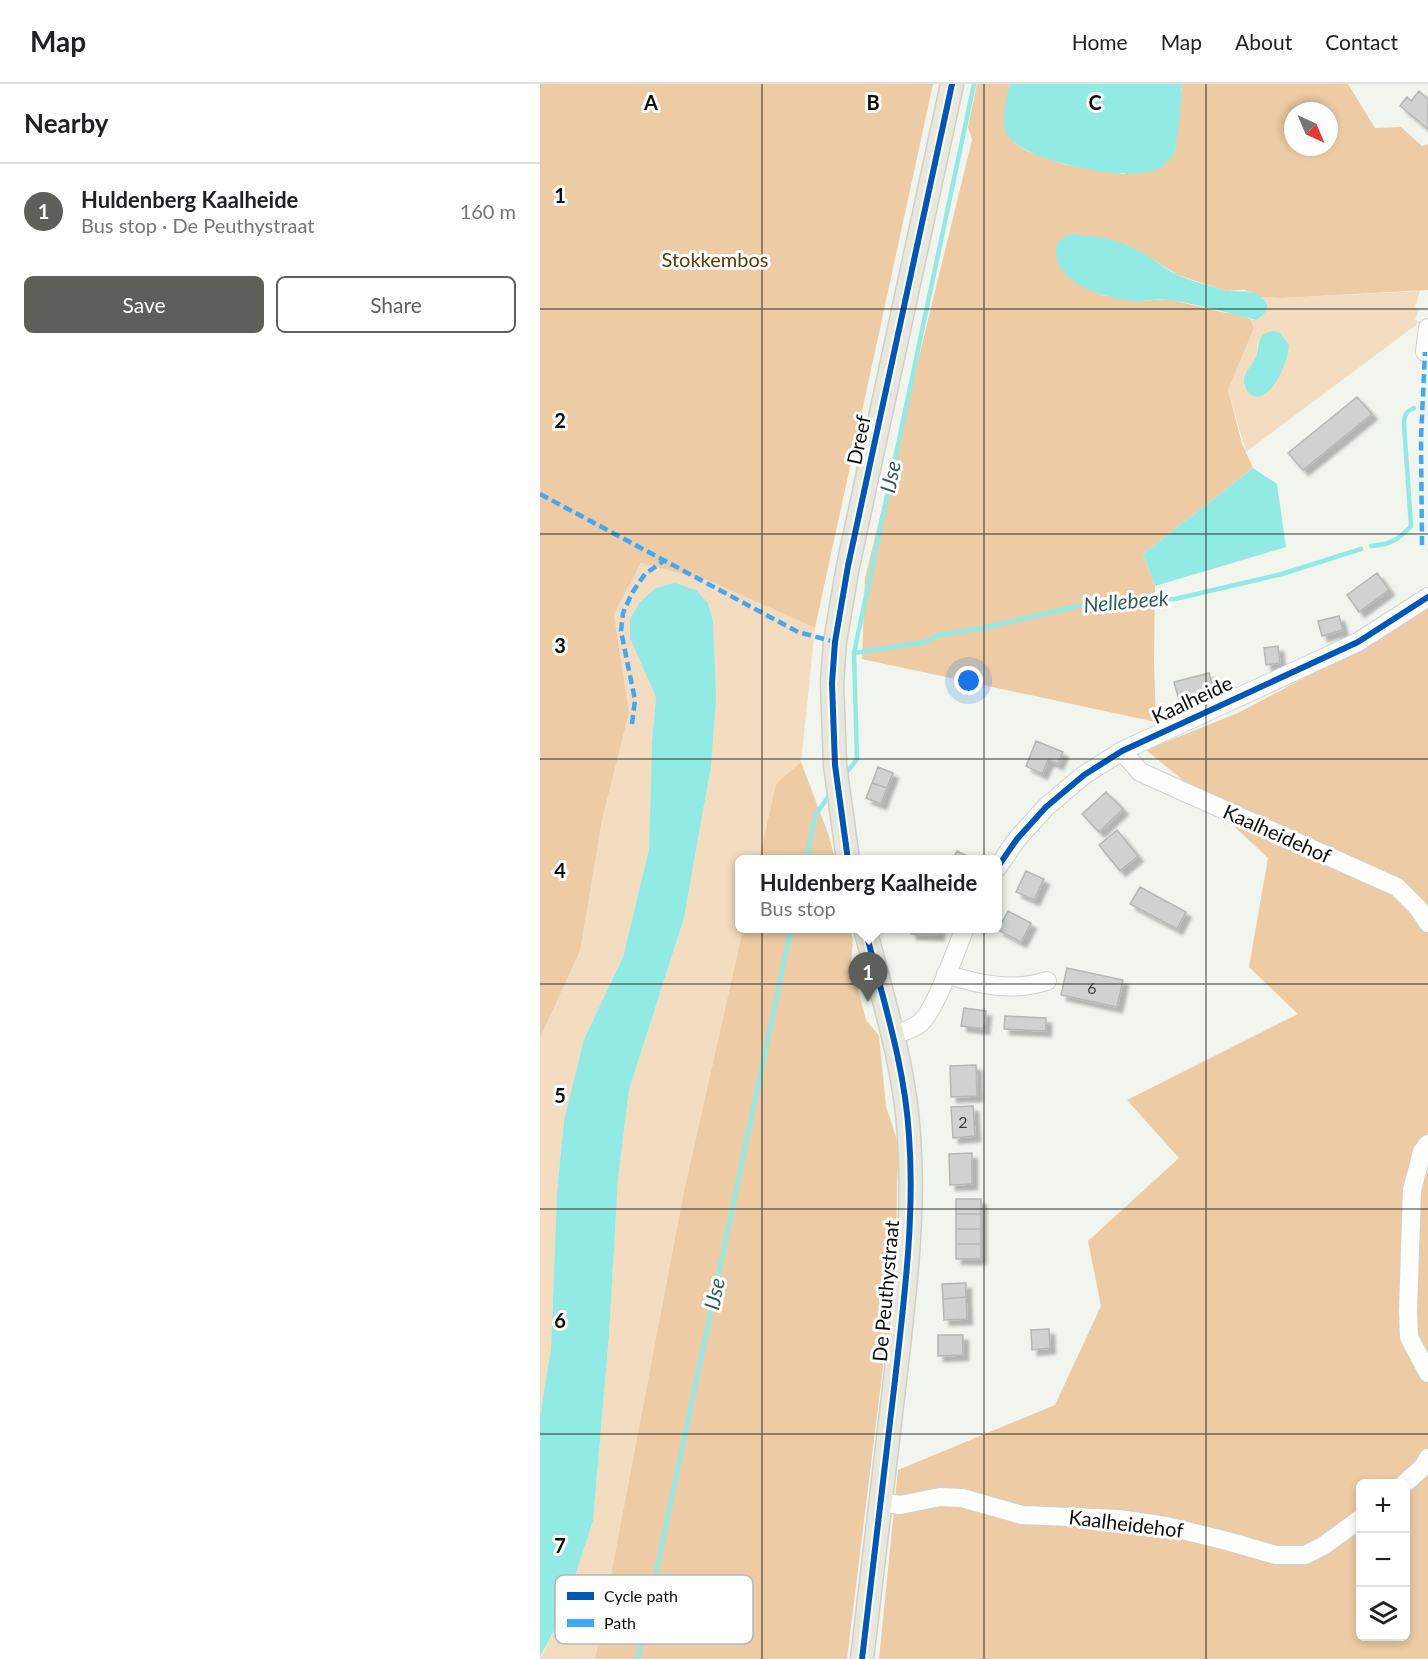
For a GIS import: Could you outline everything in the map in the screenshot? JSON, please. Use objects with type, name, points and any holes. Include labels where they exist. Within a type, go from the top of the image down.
[{"type":"main road","name":"Dreef","points":[[847,855],[835,765],[832,683],[836,642],[846,577],[952,84]]},
{"type":"main road","name":"De Peuthystraat","points":[[862,1659],[903,1306],[911,1181],[903,1084],[893,1035],[866,933]]},
{"type":"street","points":[[1425,352],[1428,328]]},
{"type":"street","name":"Kaalheide","points":[[1002,861],[1017,839],[1046,807],[1084,776],[1122,750],[1358,642],[1428,597]]},
{"type":"street","name":"Kaalheidehof","points":[[1122,750],[1140,772],[1397,887],[1428,922]]},
{"type":"street","points":[[893,1035],[918,1025],[927,1016],[963,933]]},
{"type":"street","points":[[946,974],[974,983],[1009,988],[1032,986],[1047,981]]},
{"type":"street","points":[[1428,1144],[1422,1152],[1412,1190],[1408,1311],[1409,1337],[1428,1373]]},
{"type":"street","points":[[1410,1479],[1423,1467],[1428,1458]]},
{"type":"street","name":"Kaalheidehof","points":[[880,1502],[900,1505],[940,1497],[962,1498],[1022,1515],[1118,1519],[1166,1526],[1227,1540],[1276,1555],[1305,1555],[1323,1546],[1356,1522]]},
{"type":"shaded area","points":[[1420,291],[1415,307],[1419,309],[1415,320],[1420,322],[1246,452],[1228,390],[1254,328],[1250,319],[1256,320],[1267,304],[1261,297]],"holes":[[[1259,338],[1254,396],[1244,385],[1256,357]]]},
{"type":"shaded area","points":[[641,563],[710,581],[815,628],[801,762],[776,785],[760,855],[735,855],[735,933],[742,933],[683,1196],[611,1575],[575,1575],[593,1521],[609,1336],[618,1173],[629,1090],[684,918],[711,766],[713,622],[631,638],[656,697],[652,740],[649,849],[623,957],[584,1039],[564,1120],[557,1192],[551,1348],[540,1417],[540,1038],[580,951],[602,820],[629,713],[614,614]]},
{"type":"shaded area","points":[[555,1630],[555,1644],[598,1644],[595,1659],[540,1659]]},
{"type":"green space","name":"Stokkembos","points":[[540,84],[933,84],[815,628],[710,581],[641,563],[614,614],[629,713],[602,820],[580,951],[540,1038]]},
{"type":"green space","points":[[977,84],[1010,84],[1005,108],[1005,130],[1015,143],[1027,151],[1066,165],[1124,174],[1173,155],[1182,84],[1348,84],[1375,128],[1401,127],[1422,146],[1428,144],[1428,290],[1281,298],[1261,297],[1245,290],[1226,291],[1178,275],[1124,244],[1092,290],[1102,295],[1122,299],[1140,301],[1168,299],[1238,314],[1250,319],[1254,328],[1228,390],[1242,444],[1253,468],[1143,554],[1155,586],[1156,722],[862,659],[865,578],[972,140],[968,127]]},
{"type":"green space","points":[[1428,606],[1428,1659],[879,1659],[898,1470],[1055,1405],[1101,1306],[1088,1241],[1179,1158],[1127,1100],[1298,1014],[1249,967],[1268,858],[1202,796],[1146,750],[1238,713],[1389,633]]},
{"type":"green space","points":[[801,762],[834,855],[760,855],[776,784]]},
{"type":"green space","points":[[742,933],[851,933],[853,939],[851,963],[866,1020],[879,1036],[886,1106],[899,1147],[896,1261],[847,1659],[595,1659],[598,1644],[753,1644],[753,1575],[611,1575],[683,1196]]},
{"type":"water","points":[[1010,84],[1182,84],[1175,151],[1164,165],[1144,173],[1102,171],[1078,167],[1033,153],[1017,144],[1005,129],[1005,109]]},
{"type":"water","points":[[1069,234],[1099,237],[1118,242],[1149,256],[1186,279],[1225,290],[1260,296],[1264,299],[1267,309],[1256,320],[1171,300],[1128,300],[1089,290],[1067,276],[1056,255],[1057,244]]},
{"type":"water","points":[[1274,331],[1280,333],[1289,345],[1286,360],[1272,388],[1258,397],[1251,395],[1244,383],[1245,375],[1256,358],[1262,336]]},
{"type":"water","points":[[1253,468],[1277,484],[1286,547],[1155,586],[1143,554]]},
{"type":"water","points":[[675,583],[696,590],[708,603],[713,622],[716,698],[711,766],[684,918],[629,1090],[618,1178],[609,1336],[593,1521],[575,1575],[555,1575],[555,1629],[540,1657],[540,1417],[551,1348],[557,1192],[564,1120],[584,1039],[623,957],[649,849],[652,740],[656,697],[630,638],[630,619],[640,602],[656,588]]},
{"type":"building","points":[[1419,91],[1428,99],[1428,129],[1400,106],[1407,97],[1411,101]]},
{"type":"building","points":[[1357,397],[1372,414],[1303,470],[1288,453]]},
{"type":"building","points":[[1377,573],[1389,590],[1359,612],[1347,595]]},
{"type":"building","points":[[1339,616],[1343,630],[1322,636],[1318,621]]},
{"type":"building","points":[[1278,646],[1280,663],[1266,665],[1264,648]]},
{"type":"building","points":[[1209,673],[1214,691],[1179,700],[1174,682]]},
{"type":"building","points":[[1036,741],[1063,752],[1058,764],[1048,760],[1042,774],[1026,766]]},
{"type":"building","points":[[878,767],[893,773],[887,788],[872,783]]},
{"type":"building","points":[[872,783],[887,788],[881,804],[866,798]]},
{"type":"building","points":[[1106,792],[1123,809],[1099,832],[1082,814]]},
{"type":"building","points":[[1117,830],[1138,856],[1120,871],[1099,845]]},
{"type":"building","points":[[1026,871],[1044,879],[1034,900],[1016,892]]},
{"type":"building","points":[[1140,887],[1186,912],[1177,929],[1130,904]]},
{"type":"building","points":[[1008,911],[1031,923],[1021,942],[1002,932],[1002,922]]},
{"type":"building","points":[[939,933],[939,935],[911,934]]},
{"type":"building","points":[[1067,968],[1123,980],[1117,1007],[1061,995]]},
{"type":"building","points":[[964,1008],[986,1011],[984,1029],[961,1026]]},
{"type":"building","points":[[1005,1016],[1046,1018],[1046,1031],[1004,1029]]},
{"type":"building","points":[[976,1065],[977,1096],[951,1097],[950,1066]]},
{"type":"building","points":[[973,1106],[975,1136],[953,1138],[951,1107]]},
{"type":"building","points":[[972,1153],[972,1184],[950,1185],[949,1154]]},
{"type":"building","points":[[956,1199],[981,1199],[981,1214],[956,1214]]},
{"type":"building","points":[[956,1214],[981,1214],[981,1229],[956,1229]]},
{"type":"building","points":[[956,1229],[981,1229],[981,1244],[956,1244]]},
{"type":"building","points":[[956,1244],[981,1244],[981,1259],[956,1259]]},
{"type":"building","points":[[966,1283],[966,1297],[943,1299],[942,1284]]},
{"type":"building","points":[[966,1297],[967,1319],[944,1320],[943,1299]]},
{"type":"building","points":[[1049,1329],[1050,1348],[1032,1350],[1031,1330]]},
{"type":"building","points":[[938,1335],[963,1335],[963,1355],[938,1356]]},
{"type":"waterway","name":"IJse","points":[[844,776],[857,759],[854,653],[974,84]]},
{"type":"waterway","name":"Nellebeek","points":[[1371,546],[1393,541],[1411,526],[1404,422],[1407,413],[1414,408]]},
{"type":"waterway","name":"Nellebeek","points":[[854,653],[925,642],[939,635],[979,629],[1104,600],[1175,599],[1282,574],[1361,549]]},
{"type":"waterway","name":"IJse","points":[[807,855],[815,816],[830,794]]},
{"type":"waterway","name":"IJse","points":[[656,1575],[790,933]]},
{"type":"waterway","name":"IJse","points":[[638,1659],[641,1644]]},
{"type":"marked path","points":[[1422,545],[1421,439],[1425,352]]},
{"type":"marked path","points":[[540,494],[798,632],[835,642]]},
{"type":"marked path","points":[[632,724],[635,700],[621,631],[623,613],[632,593],[645,574],[665,560]]},
{"type":"cycle path","points":[[847,855],[835,765],[832,683],[835,642],[848,566],[952,84]]},
{"type":"cycle path","points":[[1002,861],[1017,839],[1046,807],[1084,775],[1122,751],[1358,642],[1428,597]]},
{"type":"cycle path","points":[[862,1659],[902,1320],[911,1197],[909,1136],[903,1083],[866,933]]},
{"type":"place","name":"Huldenberg Kaalheide","points":[[868,1002]]}]
